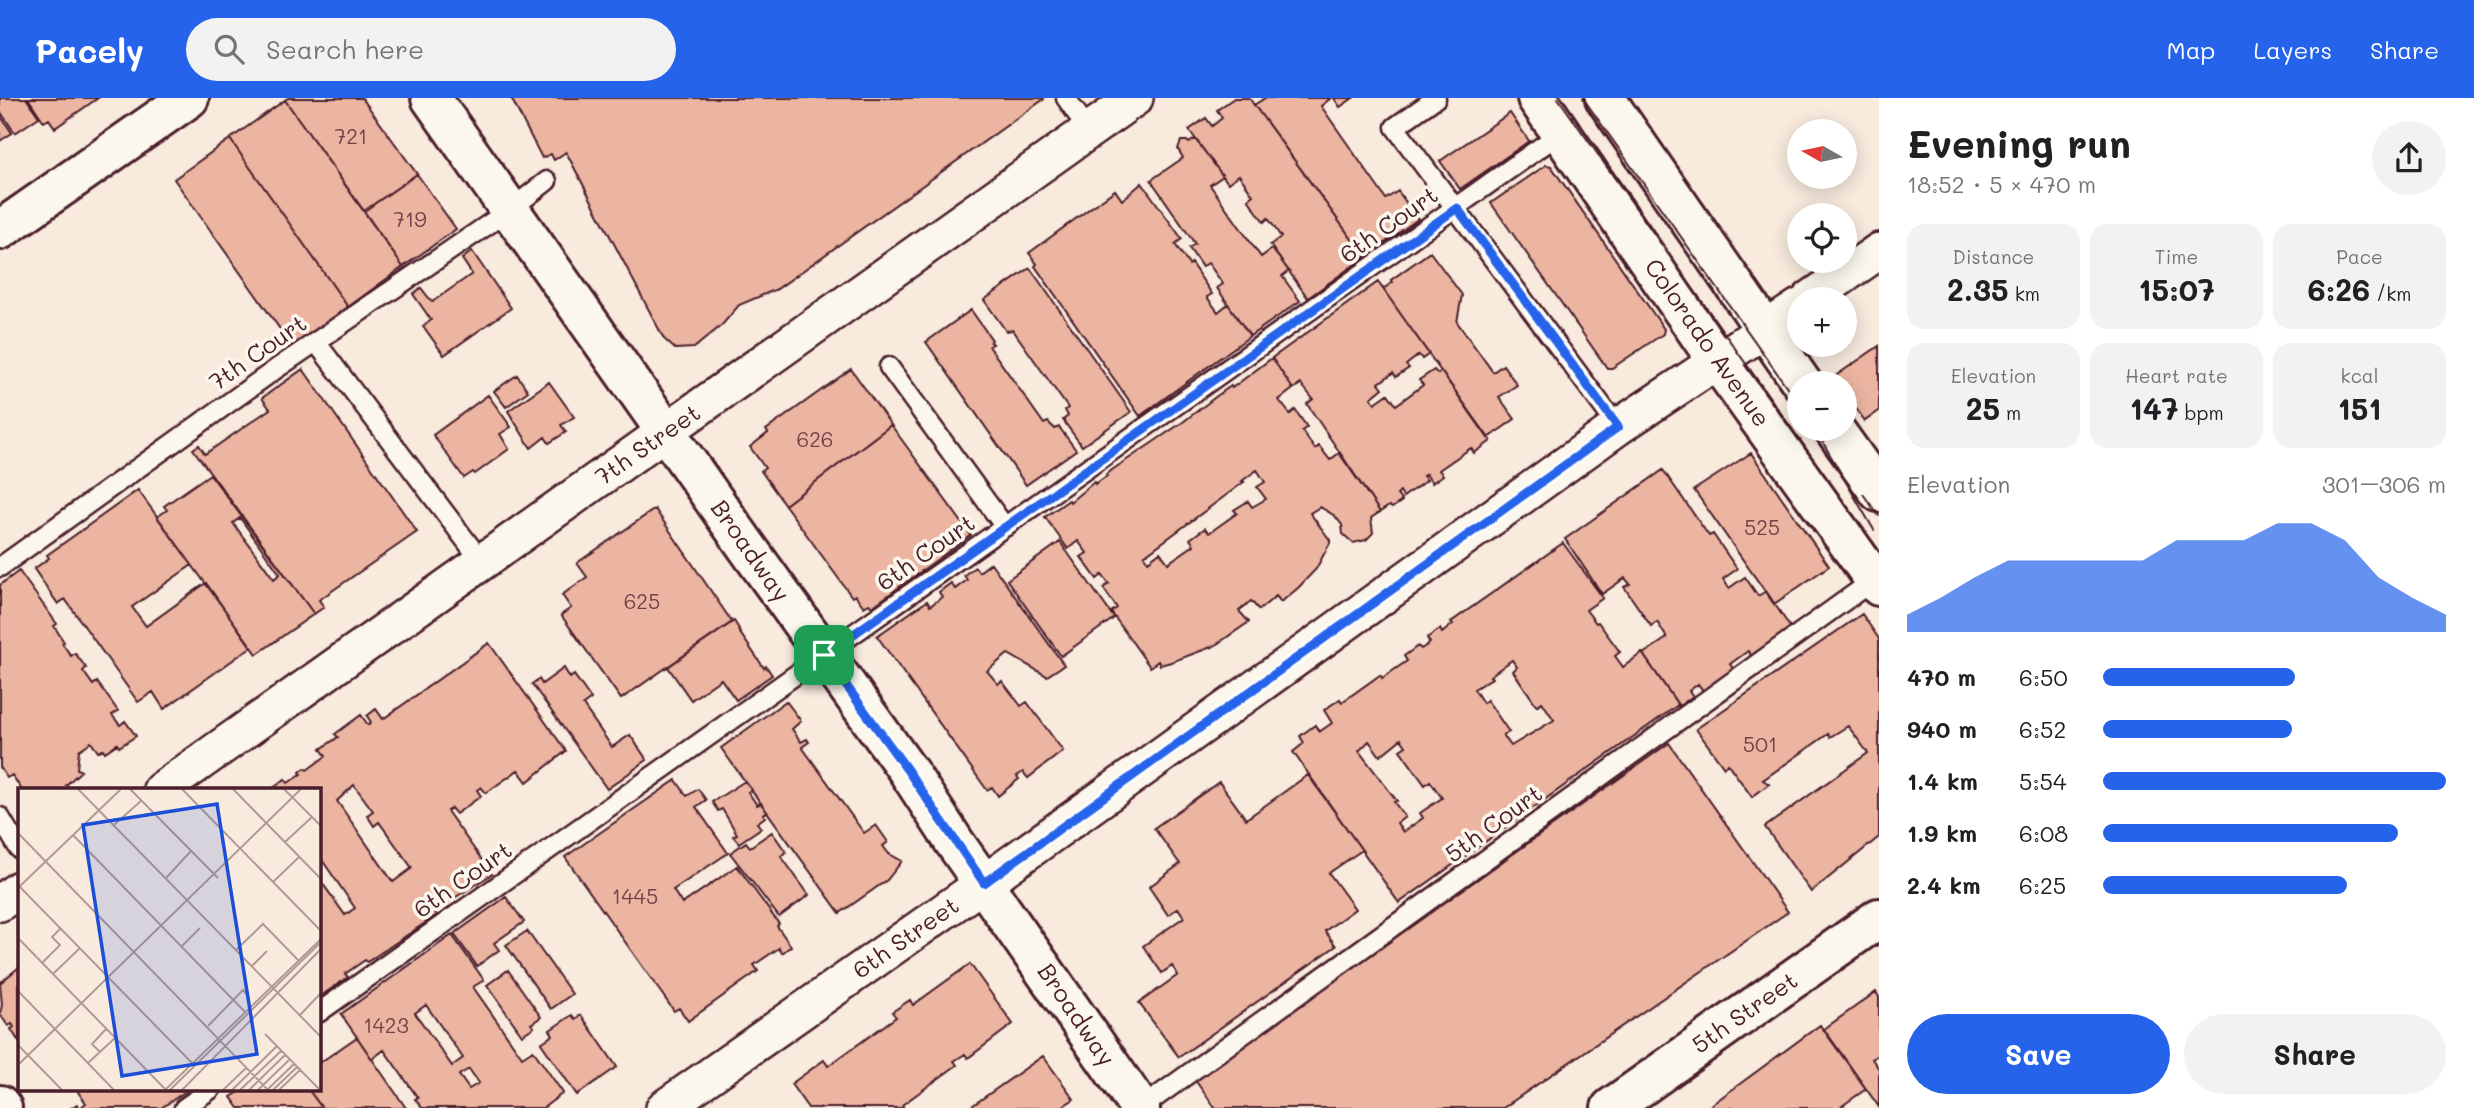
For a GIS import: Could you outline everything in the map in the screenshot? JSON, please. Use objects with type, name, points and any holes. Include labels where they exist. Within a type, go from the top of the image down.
[{"type":"street","points":[[0,230],[189,98]]},
{"type":"street","name":"Broadway","points":[[431,98],[908,771],[1141,1108]]},
{"type":"street","name":"7th Street","points":[[162,788],[1135,98]]},
{"type":"street","name":"Colorado Avenue","points":[[1537,98],[1718,362],[1877,582]]},
{"type":"street","points":[[1605,98],[1793,371]]},
{"type":"street","points":[[1827,287],[1879,251]]},
{"type":"street","name":"6th Street","points":[[664,1108],[984,883],[1618,427],[1787,315]]},
{"type":"street","points":[[1843,441],[1879,492]]},
{"type":"street","points":[[0,903],[18,890]]},
{"type":"street","name":"5th Street","points":[[1611,1108],[1879,918]]},
{"type":"lane","points":[[1066,98],[1089,131]]},
{"type":"lane","points":[[1436,98],[1395,127],[1618,427]]},
{"type":"lane","name":"6th Court","points":[[320,1012],[1562,132]]},
{"type":"lane","name":"7th Court","points":[[0,567],[316,342],[511,209],[547,181]]},
{"type":"lane","points":[[316,342],[482,562]]},
{"type":"lane","points":[[889,367],[1005,527]]},
{"type":"lane","name":"5th Court","points":[[1141,1108],[1877,582]]},
{"type":"lane","points":[[0,817],[18,847]]},
{"type":"lane","points":[[184,1108],[210,1090]]},
{"type":"building","points":[[0,98],[26,98],[39,117],[15,133],[0,111]]},
{"type":"building","points":[[28,98],[98,98],[55,128],[49,119],[44,122]]},
{"type":"building","points":[[362,98],[417,174],[364,211],[285,100]]},
{"type":"building","points":[[511,98],[1044,99],[777,289],[739,305],[722,325],[694,348],[675,349],[664,339],[566,152],[554,160],[551,154],[542,158]]},
{"type":"building","points":[[1234,98],[1249,98],[1365,257],[1308,298],[1270,245],[1281,237],[1268,218],[1264,222],[1248,199],[1253,195],[1239,175],[1228,183],[1189,130],[1206,118],[1212,126],[1222,118],[1217,110]]},
{"type":"building","points":[[1265,98],[1331,98],[1321,106],[1386,199],[1398,191],[1418,219],[1365,257],[1254,105]]},
{"type":"building","points":[[1334,98],[1353,98],[1340,107]]},
{"type":"building","points":[[285,100],[403,267],[348,307],[230,139]]},
{"type":"building","points":[[1510,113],[1529,141],[1460,189],[1440,161]]},
{"type":"building","points":[[0,115],[12,133],[0,141]]},
{"type":"building","points":[[230,139],[348,307],[292,346],[174,179]]},
{"type":"building","points":[[1195,139],[1223,176],[1210,185],[1261,257],[1272,249],[1289,271],[1282,276],[1300,301],[1250,336],[1217,288],[1223,284],[1208,263],[1202,267],[1189,248],[1195,244],[1151,180],[1183,158],[1178,149],[1181,141],[1189,143]]},
{"type":"building","points":[[1546,165],[1551,166],[1664,329],[1663,334],[1612,368],[1607,368],[1491,203]]},
{"type":"building","points":[[417,174],[456,229],[403,267],[364,211]]},
{"type":"building","points":[[1142,183],[1182,239],[1175,244],[1212,294],[1207,297],[1218,312],[1228,304],[1250,336],[1140,416],[1035,266],[1037,264],[1029,253],[1115,190],[1122,200]]},
{"type":"building","points":[[472,251],[511,308],[444,355],[423,326],[431,320],[413,294],[421,288],[432,302],[472,274],[462,259]]},
{"type":"building","points":[[1430,252],[1462,295],[1457,322],[1493,372],[1503,365],[1517,385],[1499,397],[1515,419],[1488,438],[1383,289],[1393,282],[1391,280]]},
{"type":"building","points":[[1030,268],[1131,412],[1082,446],[1063,420],[1068,416],[1065,410],[1068,408],[1013,330],[1006,331],[984,300]]},
{"type":"building","points":[[1378,282],[1429,354],[1422,359],[1419,355],[1406,365],[1409,368],[1396,377],[1393,373],[1379,383],[1383,388],[1371,398],[1375,403],[1388,394],[1396,405],[1423,385],[1419,380],[1434,370],[1438,374],[1441,371],[1491,441],[1474,453],[1471,448],[1439,470],[1443,475],[1432,483],[1426,474],[1423,476],[1427,480],[1403,497],[1400,492],[1397,495],[1402,501],[1380,512],[1307,404],[1313,399],[1301,384],[1293,389],[1272,358]]},
{"type":"building","points":[[971,310],[992,340],[990,342],[993,344],[989,346],[1044,424],[1048,422],[1055,429],[1059,427],[1076,450],[1026,485],[926,342]]},
{"type":"building","points":[[1879,346],[1879,411],[1865,421],[1857,410],[1857,371],[1843,371]]},
{"type":"building","points":[[1272,358],[1293,389],[1279,400],[1290,414],[1295,410],[1307,427],[1302,431],[1315,449],[1319,446],[1330,460],[1339,453],[1380,512],[1371,518],[1373,533],[1366,540],[1353,543],[1343,534],[1342,525],[1335,516],[1320,507],[1310,513],[1330,543],[1316,569],[1298,588],[1281,602],[1276,596],[1259,610],[1251,601],[1239,611],[1249,622],[1214,646],[1160,665],[1158,661],[1150,667],[1111,612],[1117,608],[1103,588],[1109,584],[1102,575],[1097,579],[1081,557],[1087,553],[1078,541],[1068,549],[1045,517],[1069,500],[1070,502],[1094,482],[1095,484],[1107,476],[1106,474],[1231,386],[1232,388]],"holes":[[[1257,470],[1265,482],[1257,487],[1266,499],[1252,507],[1248,501],[1234,510],[1237,513],[1209,533],[1205,528],[1190,539],[1194,545],[1168,563],[1160,552],[1148,561],[1144,556]]]},
{"type":"building","points":[[303,369],[417,532],[319,600],[324,607],[314,614],[193,449],[199,445],[205,454],[270,409],[262,398]]},
{"type":"building","points":[[851,369],[891,425],[785,505],[761,471],[765,468],[750,447],[768,433],[766,430]]},
{"type":"building","points":[[517,375],[528,391],[506,407],[494,391]]},
{"type":"building","points":[[549,382],[574,417],[561,425],[566,432],[549,443],[545,437],[531,448],[508,411]]},
{"type":"building","points":[[488,395],[511,427],[500,434],[509,449],[475,474],[473,472],[464,478],[433,435]]},
{"type":"building","points":[[891,425],[971,535],[872,607],[869,604],[864,607],[855,595],[852,597],[785,505]]},
{"type":"building","points":[[1751,453],[1829,566],[1774,604],[1694,490]]},
{"type":"building","points":[[1663,470],[1709,536],[1713,534],[1737,569],[1723,579],[1729,588],[1745,577],[1758,596],[1766,591],[1792,630],[1752,658],[1748,651],[1730,664],[1734,670],[1704,692],[1698,684],[1689,691],[1693,696],[1679,706],[1643,654],[1667,638],[1657,622],[1651,626],[1624,587],[1630,584],[1625,578],[1602,594],[1565,539]]},
{"type":"building","points":[[210,474],[314,614],[257,654],[157,517],[167,510],[164,506]],"holes":[[[240,518],[280,574],[274,579],[233,523]]]},
{"type":"building","points":[[138,490],[192,565],[132,607],[146,626],[206,583],[251,647],[164,709],[153,692],[138,702],[65,599],[58,604],[34,569],[49,558],[47,555]]},
{"type":"building","points":[[655,509],[732,622],[621,699],[561,615],[571,608],[562,595],[587,577],[577,563]]},
{"type":"building","points":[[1060,542],[1114,618],[1061,656],[1007,580]]},
{"type":"building","points":[[1563,543],[1603,598],[1586,610],[1620,652],[1615,656],[1623,667],[1642,653],[1678,705],[1399,903],[1293,752],[1304,743],[1300,736],[1315,725],[1319,732],[1332,723],[1324,710],[1340,699],[1342,702],[1380,675],[1382,678],[1407,661],[1404,656],[1418,646],[1421,649],[1430,643],[1427,638],[1440,629],[1442,633],[1453,624],[1451,622]],"holes":[[[1512,660],[1517,667],[1513,671],[1537,706],[1542,702],[1554,720],[1511,746],[1503,735],[1509,732],[1487,700],[1483,703],[1474,689],[1492,678],[1490,676]],[[1401,739],[1406,746],[1400,750],[1425,785],[1430,781],[1442,798],[1420,813],[1423,818],[1403,832],[1397,823],[1405,817],[1394,802],[1397,801],[1359,751],[1369,741],[1380,756]]]},
{"type":"building","points":[[991,563],[1064,665],[1047,676],[1008,654],[987,671],[998,684],[1002,681],[1021,706],[1027,702],[1063,751],[1028,778],[1023,772],[1017,776],[1019,779],[998,796],[992,787],[987,790],[877,636],[927,601],[930,606],[942,597],[939,592],[951,583],[955,589],[967,580],[964,575],[975,567],[979,572]]},
{"type":"building","points":[[19,571],[57,624],[54,626],[71,656],[75,653],[86,668],[83,671],[93,685],[97,682],[118,711],[112,715],[120,725],[125,721],[136,736],[105,752],[103,749],[98,752],[91,742],[79,750],[77,769],[81,771],[66,785],[68,788],[21,788],[12,775],[7,778],[0,767],[0,585]]},
{"type":"building","points":[[1862,614],[1879,639],[1879,837],[1811,892],[1765,827],[1868,753],[1848,726],[1830,737],[1828,734],[1763,780],[1769,784],[1752,797],[1728,764],[1724,767],[1696,729]]},
{"type":"building","points":[[734,621],[764,668],[766,666],[772,675],[736,700],[721,679],[691,700],[668,667]]},
{"type":"building","points":[[489,643],[566,751],[527,782],[518,770],[486,793],[481,787],[477,790],[481,796],[456,814],[451,808],[447,811],[492,874],[434,911],[437,915],[345,974],[348,977],[320,997],[320,880],[345,915],[355,908],[320,857],[320,788],[274,788],[285,779],[288,783],[305,768],[307,770],[326,756],[321,749],[338,737],[335,734],[361,715],[368,725],[371,722],[367,716],[376,709],[383,719]],"holes":[[[354,785],[373,811],[367,815],[374,826],[379,822],[412,868],[393,882],[337,801]]]},
{"type":"building","points":[[564,668],[570,678],[574,675],[591,699],[583,705],[612,747],[630,735],[647,760],[607,789],[532,684],[539,679],[542,684]]},
{"type":"building","points":[[786,701],[801,721],[792,729],[801,742],[807,739],[809,742],[802,747],[864,833],[876,825],[888,842],[883,846],[889,854],[902,861],[887,880],[840,913],[721,748]]},
{"type":"building","points":[[1669,743],[1788,912],[1503,1108],[1215,1108],[1195,1080]]},
{"type":"building","points":[[1308,775],[1362,850],[1329,873],[1355,909],[1325,931],[1336,946],[1179,1057],[1139,1003],[1178,975],[1172,966],[1162,973],[1143,946],[1184,917],[1178,908],[1168,915],[1149,887],[1180,864],[1154,828],[1219,782],[1246,819]]},
{"type":"building","points":[[676,780],[687,796],[698,789],[706,800],[696,807],[728,853],[673,890],[682,904],[737,866],[779,924],[777,926],[791,946],[782,953],[779,948],[754,965],[758,971],[688,1021],[679,1008],[674,1011],[565,857]]},
{"type":"building","points":[[745,781],[752,790],[748,792],[757,805],[761,803],[767,812],[757,823],[761,828],[739,843],[733,836],[737,834],[722,809],[718,811],[712,802]]},
{"type":"building","points":[[772,832],[786,852],[781,856],[809,895],[779,917],[730,853],[746,842],[750,847]]},
{"type":"building","points":[[506,897],[524,922],[494,943],[499,950],[477,966],[454,934]]},
{"type":"building","points":[[527,931],[572,994],[551,1009],[506,945]]},
{"type":"building","points":[[452,935],[484,980],[473,987],[522,1057],[533,1050],[563,1093],[543,1108],[422,1108],[415,1099],[418,1098],[384,1050],[372,1059],[341,1014]],"holes":[[[426,1005],[463,1058],[452,1066],[415,1013]],[[469,1069],[479,1083],[469,1089],[459,1075]]]},
{"type":"building","points":[[970,964],[1013,1024],[968,1058],[965,1054],[954,1061],[957,1065],[902,1105],[904,1108],[808,1108],[791,1084],[824,1060],[828,1066],[896,1017],[892,1012],[910,1000],[913,1005]]},
{"type":"building","points":[[18,968],[18,1040],[11,1029],[14,1027],[12,1024],[8,1026],[0,1014],[0,983]]},
{"type":"building","points":[[508,970],[541,1017],[531,1024],[534,1027],[522,1035],[487,985]]},
{"type":"building","points":[[1876,992],[1879,997],[1879,1054],[1872,1059],[1879,1069],[1879,1107],[1824,1029]]},
{"type":"building","points":[[572,1015],[575,1019],[581,1015],[617,1067],[577,1095],[541,1043],[553,1035],[550,1030]]},
{"type":"building","points":[[1820,1025],[1866,1089],[1839,1108],[1707,1108]]},
{"type":"building","points":[[357,1037],[406,1108],[322,1108],[309,1090],[320,1090],[320,1063]]},
{"type":"building","points":[[1043,1056],[1074,1099],[1060,1108],[969,1108]]},
{"type":"building","points":[[188,1090],[161,1108],[80,1108],[86,1103],[78,1092]]},
{"type":"building","points":[[242,1090],[309,1090],[322,1108],[239,1108],[231,1097]]},
{"type":"tram line","points":[[1558,98],[1879,552]]},
{"type":"tram line","points":[[1583,98],[1787,387]]},
{"type":"tram line","points":[[1822,441],[1874,530]]},
{"type":"tram line","points":[[1863,494],[1879,516]]},
{"type":"route","points":[[1457,208],[1618,427],[984,883],[908,771],[824,655],[1457,208]]}]
